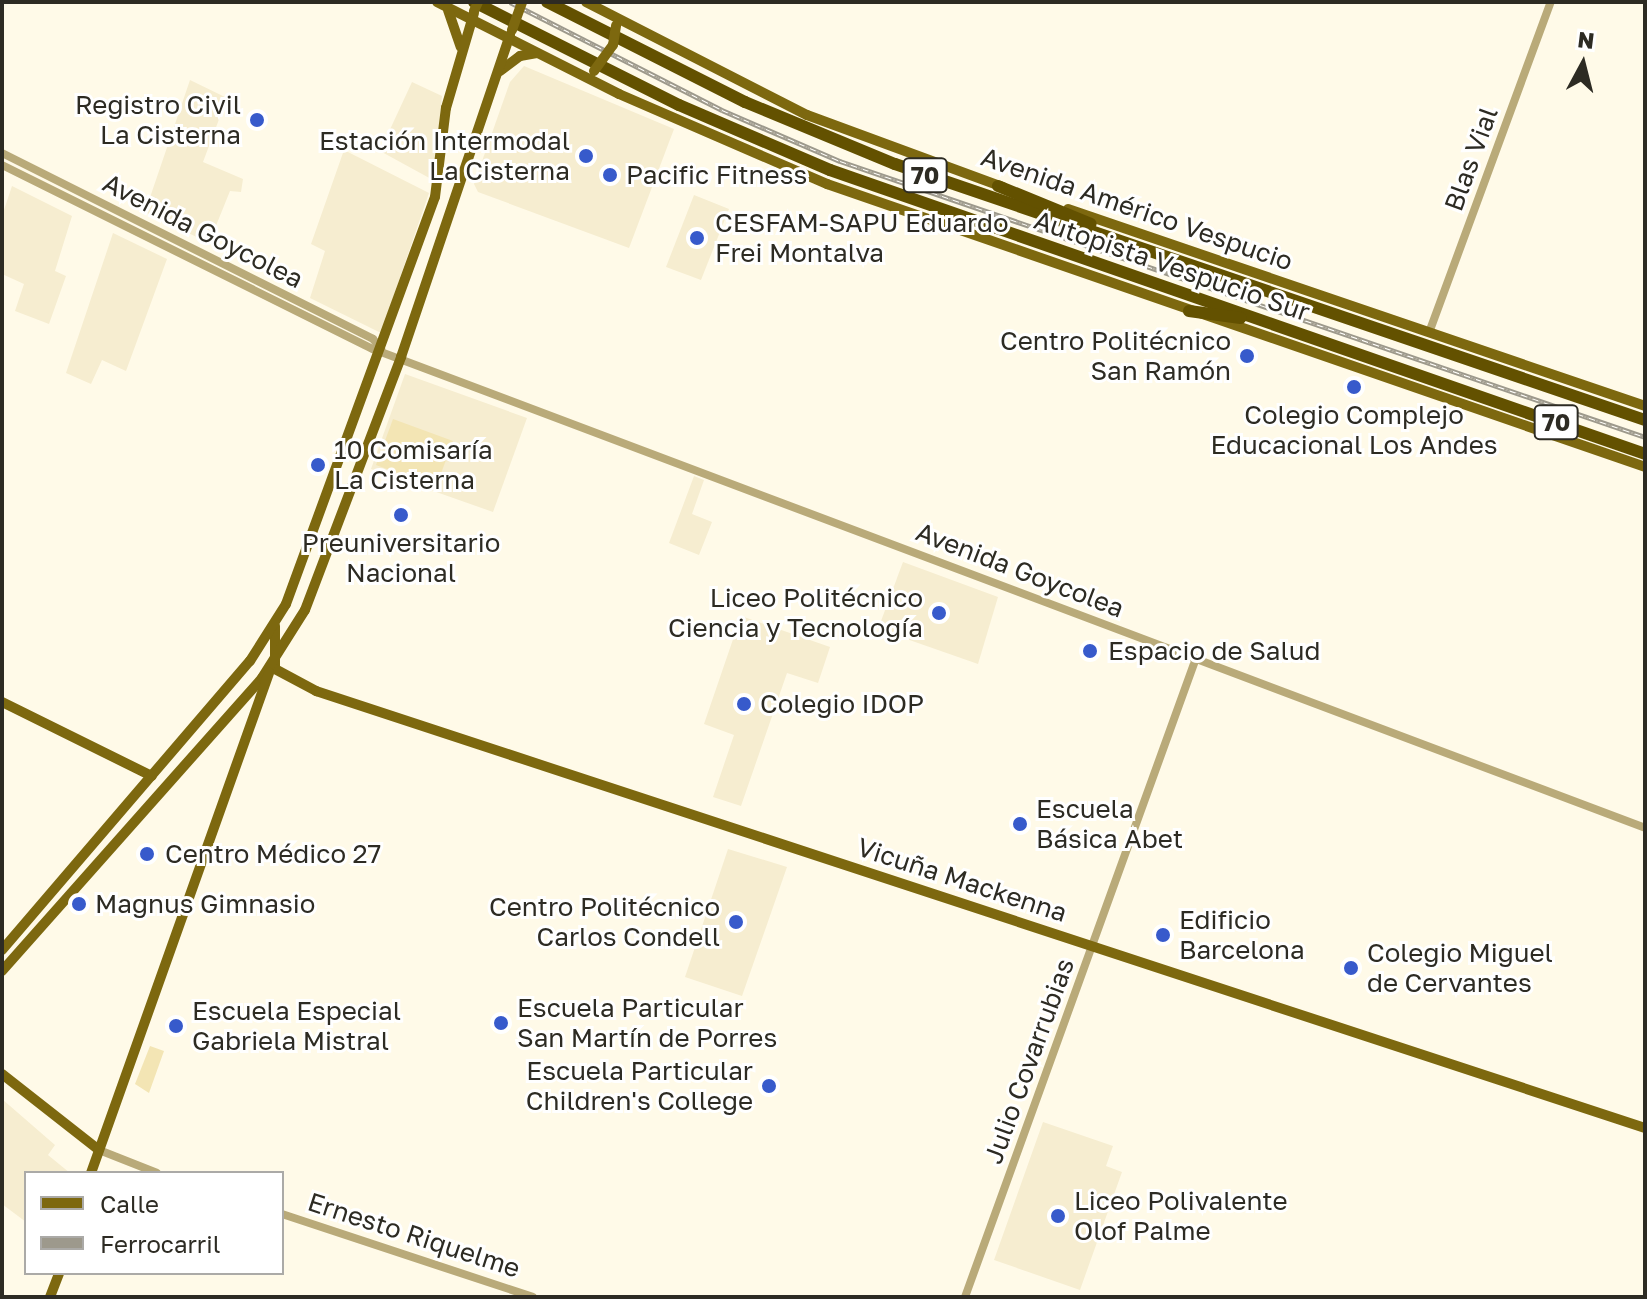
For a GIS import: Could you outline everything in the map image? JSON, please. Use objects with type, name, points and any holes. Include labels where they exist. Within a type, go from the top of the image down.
[{"type":"highway","name":"Autopista Vespucio Sur","points":[[547,2],[745,102],[852,148],[1198,268],[1443,347],[1645,420]]},
{"type":"highway","name":"Autopista Vespucio Sur","points":[[474,9],[801,159],[1645,454]]},
{"type":"highway","points":[[998,186],[1198,268]]},
{"type":"highway","points":[[1189,311],[1269,321]]},
{"type":"main road","points":[[92,1171],[272,664],[323,572],[401,357],[522,2]]},
{"type":"main road","name":"Avenida Américo Vespucio","points":[[586,2],[614,20],[807,115],[998,186],[1430,330],[1645,406]]},
{"type":"main road","points":[[441,4],[474,9],[537,53],[579,74],[827,184],[1645,467]]},
{"type":"main road","points":[[441,4],[456,23],[461,49]]},
{"type":"main road","points":[[2,971],[154,794],[272,664],[275,626],[381,349],[435,197],[443,121],[474,9]]},
{"type":"main road","points":[[579,74],[594,71],[613,45],[614,20]]},
{"type":"main road","points":[[496,76],[516,58],[537,53]]},
{"type":"main road","points":[[2,950],[152,776],[275,626]]},
{"type":"main road","name":"Vicuña Mackenna","points":[[272,664],[287,680],[316,691],[1645,1128]]},
{"type":"main road","points":[[2,702],[152,776]]},
{"type":"main road","points":[[152,776],[154,794]]},
{"type":"main road","points":[[2,1074],[99,1150]]},
{"type":"main road","points":[[97,1171],[99,1150]]},
{"type":"main road","points":[[50,1297],[58,1275]]},
{"type":"street","name":"Blas Vial","points":[[1430,330],[1551,2]]},
{"type":"street","name":"Avenida Goycolea","points":[[2,153],[373,339],[381,349]]},
{"type":"street","name":"Avenida Goycolea","points":[[2,165],[381,349],[1645,828]]},
{"type":"street","name":"Julio Covarrubias","points":[[965,1297],[1196,658]]},
{"type":"street","points":[[99,1150],[152,1171]]},
{"type":"street","name":"Ernesto Riquelme","points":[[284,1215],[533,1297]]},
{"type":"shaded area","name":"Estación Intermodal La Cisterna","points":[[524,66],[674,129],[629,248],[478,192],[474,184],[510,82]]},
{"type":"shaded area","points":[[190,80],[227,98],[203,162],[243,179],[241,192],[230,191],[209,243],[145,212]]},
{"type":"shaded area","points":[[412,82],[442,96],[433,180],[380,151]]},
{"type":"shaded area","points":[[344,150],[429,193],[381,333],[310,298],[325,251],[311,244]]},
{"type":"shaded area","points":[[12,186],[72,216],[55,271],[66,276],[49,324],[15,311],[24,284],[2,274],[2,216]]},
{"type":"shaded area","name":"CESFAM-SAPU Eduardo Frei Montalva","points":[[694,195],[729,209],[701,280],[666,267]]},
{"type":"shaded area","points":[[113,233],[167,259],[126,371],[102,360],[91,384],[66,373]]},
{"type":"shaded area","points":[[405,374],[527,418],[493,512],[371,469]]},
{"type":"shaded area","points":[[393,419],[453,441],[436,487],[376,465]]},
{"type":"shaded area","points":[[694,476],[704,480],[692,514],[712,522],[699,555],[669,543]]},
{"type":"shaded area","name":"Liceo Politécnico Ciencia y Tecnología","points":[[903,562],[998,597],[978,664],[878,629]]},
{"type":"shaded area","name":"Colegio IDOP","points":[[741,616],[830,647],[818,683],[787,673],[741,806],[713,797],[734,735],[704,724]]},
{"type":"shaded area","name":"Centro Politécnico Carlos Condell","points":[[728,849],[787,867],[742,996],[685,977]]},
{"type":"shaded area","points":[[150,1046],[164,1051],[149,1093],[135,1084]]},
{"type":"shaded area","points":[[2,1099],[55,1145],[48,1155],[68,1171],[24,1171],[24,1220],[2,1204]]},
{"type":"shaded area","name":"Liceo Polivalente Olof Palme","points":[[1043,1122],[1113,1146],[1106,1166],[1122,1172],[1080,1290],[994,1260]]},
{"type":"railway","points":[[510,2],[722,110],[840,161],[1645,437]]},
{"type":"place","name":"Registro Civil La Cisterna","points":[[257,120]]},
{"type":"place","name":"Estación Intermodal La Cisterna","points":[[586,156]]},
{"type":"place","name":"Pacific Fitness","points":[[610,175]]},
{"type":"place","name":"CESFAM-SAPU Eduardo Frei Montalva","points":[[697,238]]},
{"type":"place","name":"Centro Politécnico San Ramón","points":[[1247,356]]},
{"type":"place","name":"Colegio Complejo Educacional Los Andes","points":[[1354,387]]},
{"type":"place","name":"10 Comisaría La Cisterna","points":[[318,465]]},
{"type":"place","name":"Preuniversitario Nacional","points":[[401,515]]},
{"type":"place","name":"Liceo Politécnico Ciencia y Tecnología","points":[[939,613]]},
{"type":"place","name":"Espacio de Salud","points":[[1090,651]]},
{"type":"place","name":"Colegio IDOP","points":[[744,704]]},
{"type":"place","name":"Escuela Básica Abet","points":[[1020,824]]},
{"type":"place","name":"Centro Médico 27","points":[[147,854]]},
{"type":"place","name":"Magnus Gimnasio","points":[[79,904]]},
{"type":"place","name":"Centro Politécnico Carlos Condell","points":[[736,922]]},
{"type":"place","name":"Edificio Barcelona","points":[[1163,935]]},
{"type":"place","name":"Colegio Miguel de Cervantes","points":[[1351,968]]},
{"type":"place","name":"Escuela Particular San Martín de Porres","points":[[501,1023]]},
{"type":"place","name":"Escuela Especial Gabriela Mistral","points":[[176,1026]]},
{"type":"place","name":"Escuela Particular Children's College","points":[[769,1086]]},
{"type":"place","name":"Liceo Polivalente Olof Palme","points":[[1058,1216]]}]
